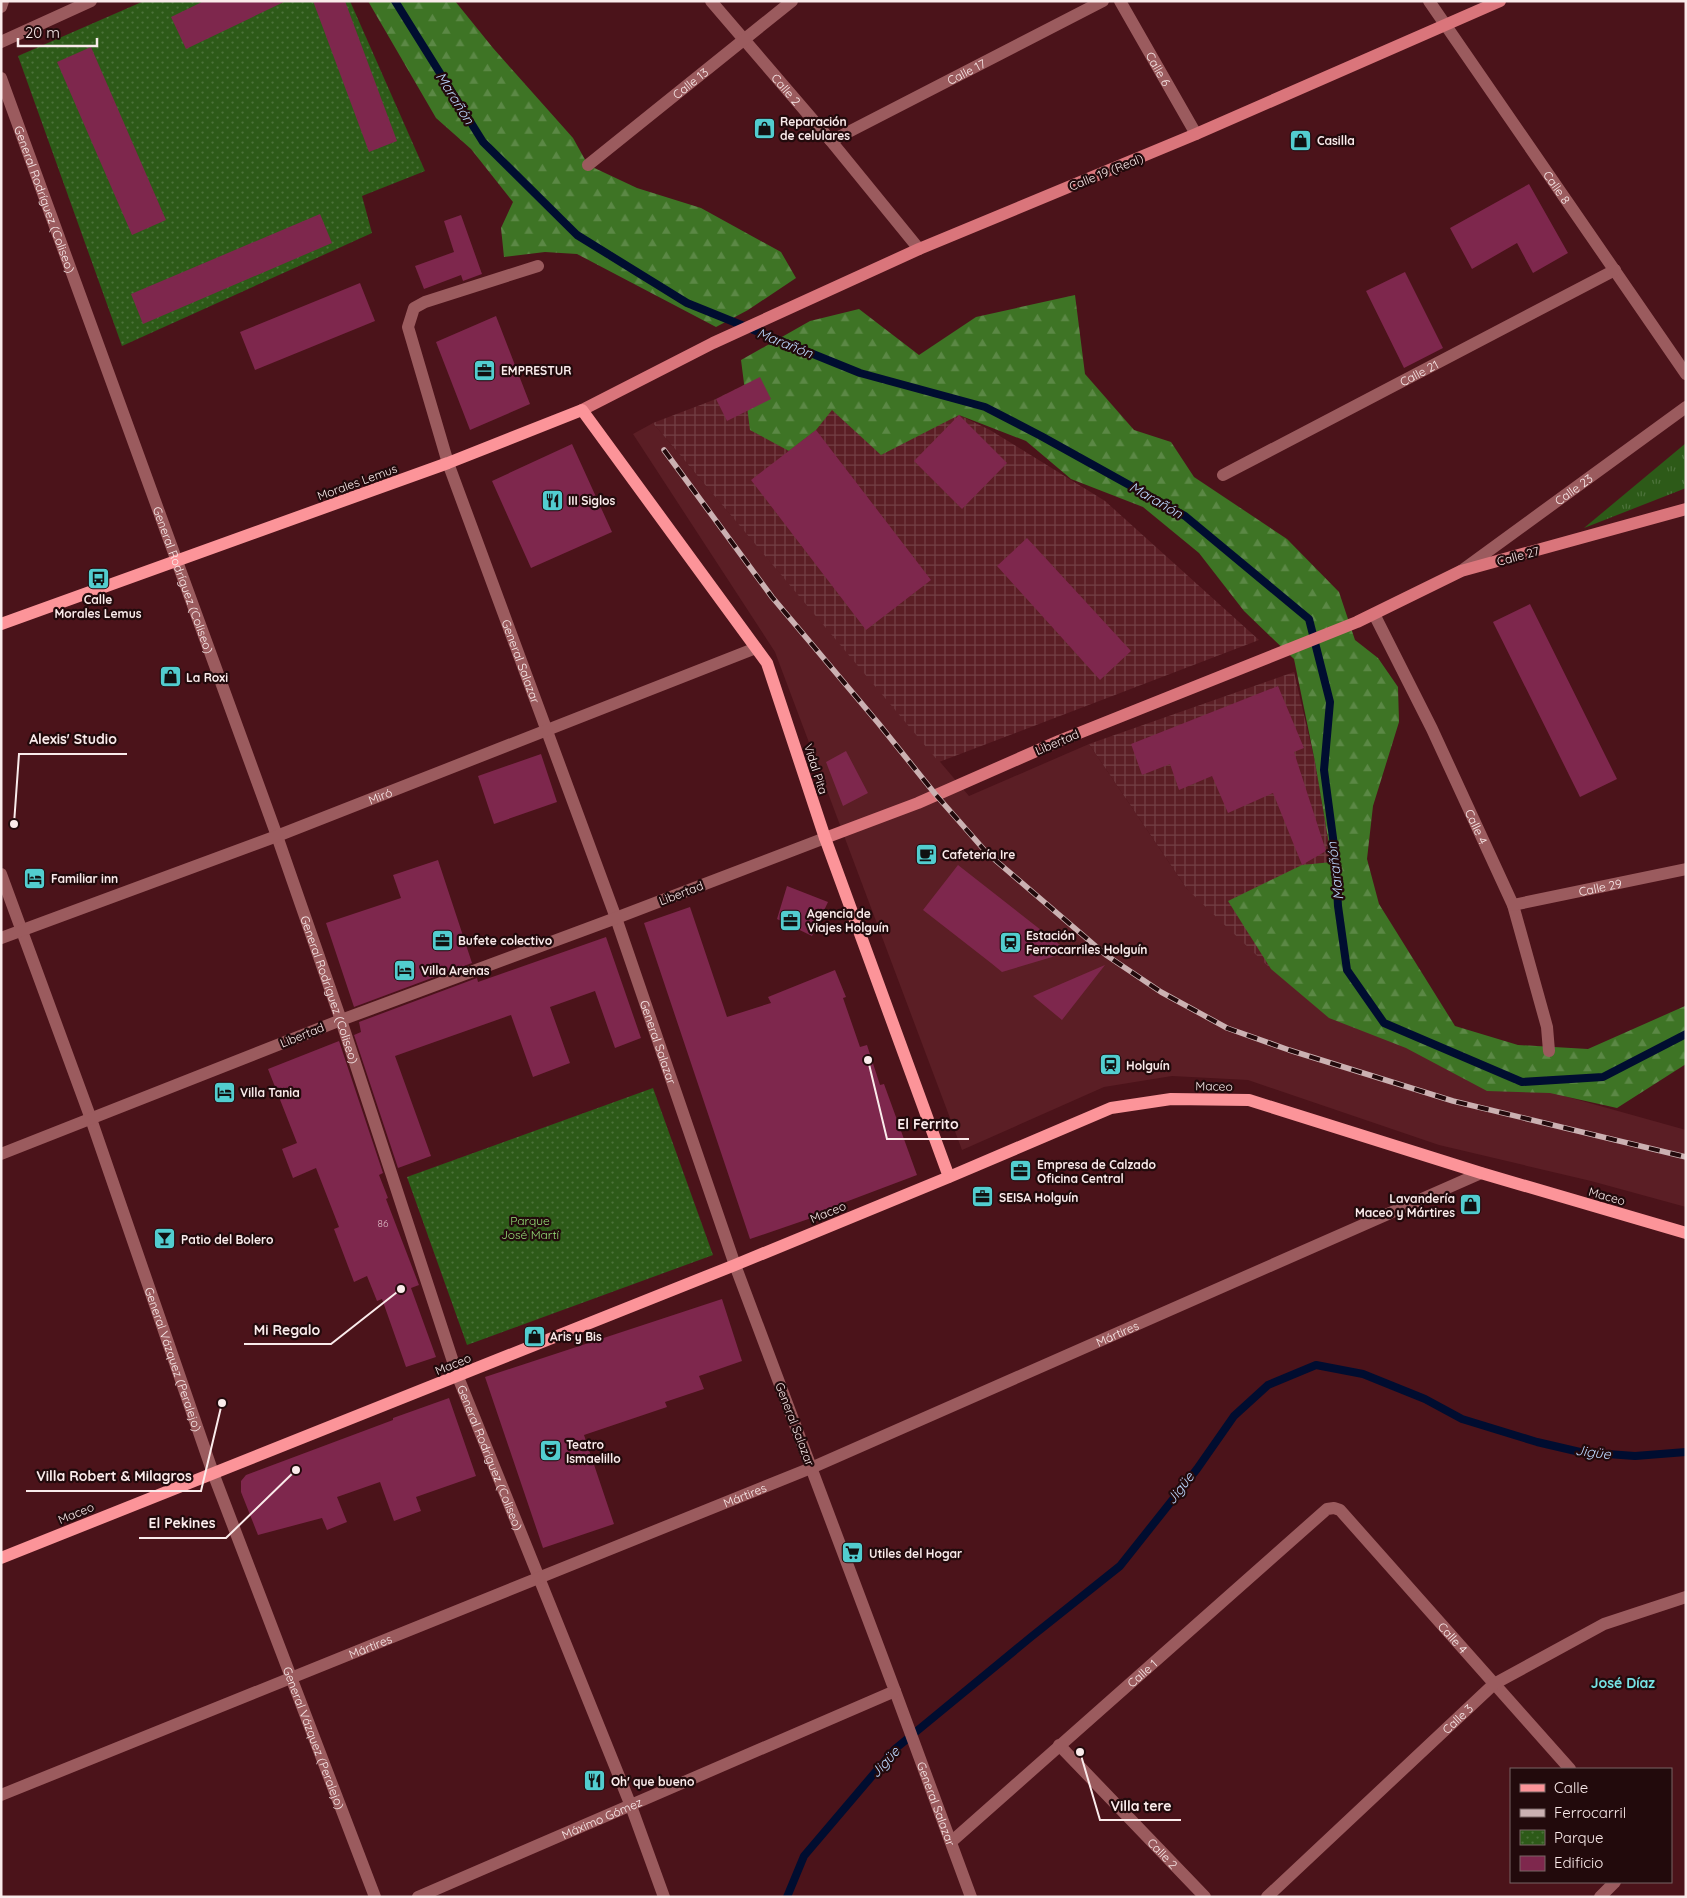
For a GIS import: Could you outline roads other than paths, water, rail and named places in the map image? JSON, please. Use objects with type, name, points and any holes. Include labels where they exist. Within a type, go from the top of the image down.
[{"type":"main road","name":"Calle 19 (Real)","points":[[713,343],[919,249],[1196,134],[1500,1]]},
{"type":"main road","name":"Morales Lemus","points":[[1,624],[448,463],[582,410],[713,343]]},
{"type":"main road","name":"Vidal Pita","points":[[582,410],[767,662],[825,838],[949,1177]]},
{"type":"main road","name":"Calle 27","points":[[1357,622],[1461,571],[1686,509]]},
{"type":"main road","name":"Libertad","points":[[825,838],[918,803],[1059,741],[1357,622]]},
{"type":"main road","name":"Maceo","points":[[1,1558],[735,1265],[1111,1108],[1171,1099],[1249,1100],[1481,1173],[1686,1233]]},
{"type":"street","points":[[1,7],[3,1]]},
{"type":"street","points":[[1,42],[91,1]]},
{"type":"street","name":"Calle 2","points":[[711,1],[831,141],[919,249]]},
{"type":"street","name":"Calle 13","points":[[588,165],[792,1]]},
{"type":"street","name":"Calle 17","points":[[831,141],[1103,1]]},
{"type":"street","name":"Calle 6","points":[[1120,1],[1196,134]]},
{"type":"street","name":"Calle 8","points":[[1429,1],[1686,374]]},
{"type":"street","name":"General Rodríguez (Coliseo)","points":[[1,78],[277,836],[341,1020],[458,1377],[631,1806],[664,1897]]},
{"type":"street","name":"General Salazar","points":[[538,266],[424,302],[414,308],[408,327],[448,463],[616,918],[735,1265],[971,1897]]},
{"type":"street","name":"Calle 21","points":[[1223,475],[1614,270]]},
{"type":"street","name":"Calle 23","points":[[1461,571],[1686,407]]},
{"type":"street","name":"Calle 4","points":[[1374,614],[1432,729],[1514,905],[1547,1028],[1549,1051]]},
{"type":"street","name":"Miró","points":[[1,938],[277,836],[756,648]]},
{"type":"street","name":"Libertad","points":[[1,1154],[341,1020],[825,838]]},
{"type":"street","name":"Calle 29","points":[[1514,905],[1686,869]]},
{"type":"street","name":"General Vázquez (Peralejo)","points":[[1,874],[91,1119],[213,1473],[375,1897]]},
{"type":"street","name":"Mártires","points":[[1,1795],[291,1680],[811,1468],[1481,1173]]},
{"type":"street","name":"Calle 4","points":[[1334,1508],[1340,1510],[1569,1768]]},
{"type":"street","name":"Calle 1","points":[[951,1842],[1327,1509],[1334,1508]]},
{"type":"street","name":"Calle 3","points":[[1267,1897],[1494,1684],[1604,1624],[1686,1597]]},
{"type":"street","name":"Máximo Gómez","points":[[418,1897],[895,1691]]},
{"type":"street","name":"Calle 2","points":[[1059,1745],[1204,1897]]},
{"type":"street","points":[[1600,1897],[1614,1883]]},
{"type":"waterway","name":"Marañón","points":[[395,1],[483,142],[577,235],[687,303],[860,373],[985,407],[1041,436],[1185,516],[1309,619],[1330,702],[1324,770],[1335,853],[1338,906],[1347,970],[1384,1023],[1522,1082],[1603,1077],[1686,1034]]},
{"type":"waterway","name":"Jigüe","points":[[787,1897],[804,1856],[895,1749],[1120,1566],[1197,1469],[1234,1416],[1268,1385],[1316,1365],[1363,1374],[1425,1399],[1462,1419],[1537,1442],[1580,1452],[1635,1456],[1686,1452]]},
{"type":"railway","points":[[664,450],[772,597],[936,795],[987,853],[1106,955],[1161,992],[1227,1028],[1289,1050],[1453,1101],[1686,1157]]},
{"type":"place","name":"Reparación de celulares","points":[[764,128]]},
{"type":"place","name":"Casilla","points":[[1301,140]]},
{"type":"place","name":"EMPRESTUR","points":[[485,370]]},
{"type":"place","name":"III Siglos","points":[[552,500]]},
{"type":"place","name":"Calle Morales Lemus","points":[[98,578]]},
{"type":"place","name":"La Roxi","points":[[170,677]]},
{"type":"place","name":"Alexis' Studio","points":[[14,824]]},
{"type":"place","name":"Cafetería Ire","points":[[926,854]]},
{"type":"place","name":"Familiar inn","points":[[35,878]]},
{"type":"place","name":"Agencia de Viajes Holguín","points":[[791,920]]},
{"type":"place","name":"Bufete colectivo","points":[[442,940]]},
{"type":"place","name":"Estación Ferrocarriles Holguín","points":[[1010,942]]},
{"type":"place","name":"Villa Arenas","points":[[405,970]]},
{"type":"place","name":"El Ferrito","points":[[868,1060]]},
{"type":"place","name":"Holguín","points":[[1110,1065]]},
{"type":"place","name":"Villa Tania","points":[[224,1092]]},
{"type":"place","name":"Empresa de Calzado Oficina Central","points":[[1021,1171]]},
{"type":"place","name":"SEISA Holguín","points":[[983,1197]]},
{"type":"place","name":"Lavandería Maceo y Mártires","points":[[1471,1205]]},
{"type":"place","name":"Patio del Bolero","points":[[165,1239]]},
{"type":"place","name":"Mi Regalo","points":[[401,1289]]},
{"type":"place","name":"Aris y Bis","points":[[534,1336]]},
{"type":"place","name":"Villa Robert & Milagros","points":[[222,1403]]},
{"type":"place","name":"Teatro Ismaelillo","points":[[550,1451]]},
{"type":"place","name":"El Pekines","points":[[296,1470]]},
{"type":"place","name":"Utiles del Hogar","points":[[853,1553]]},
{"type":"place","name":"Villa tere","points":[[1080,1752]]},
{"type":"place","name":"Oh' que bueno","points":[[595,1781]]},
{"type":"district","name":"José Díaz","points":[[1623,1683]]},
{"type":"park label","name":"Parque José Martí","points":[[530,1227]]}]
